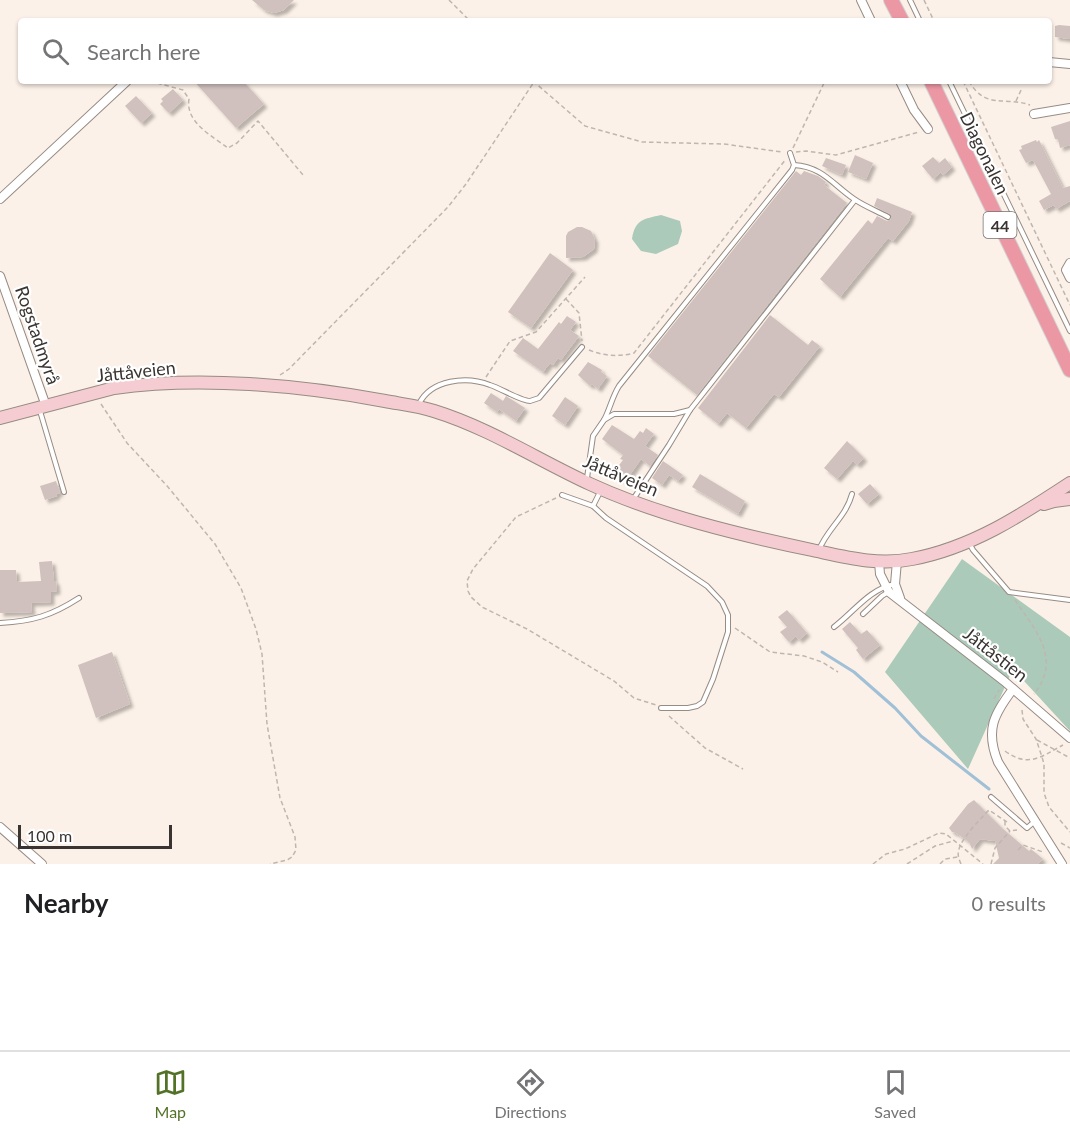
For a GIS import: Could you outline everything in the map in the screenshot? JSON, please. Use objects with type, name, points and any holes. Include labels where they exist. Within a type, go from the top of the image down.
[{"type":"main road","points":[[891,0],[900,18]]},
{"type":"main road","name":"Diagonalen","points":[[931,84],[1070,370]]},
{"type":"main road","name":"Jåttåveien","points":[[0,418],[132,386],[202,383],[338,392],[434,411],[506,440],[601,489],[661,511],[780,543],[879,562],[928,555],[969,542],[1027,512],[1054,501],[1070,499]]},
{"type":"main road","name":"Jåttåveien","points":[[1027,512],[1070,483]]},
{"type":"street","points":[[861,0],[870,18]]},
{"type":"street","points":[[1052,62],[1070,64]]},
{"type":"street","points":[[0,199],[124,84]]},
{"type":"street","points":[[901,84],[914,110],[928,129]]},
{"type":"street","points":[[1034,114],[1070,108]]},
{"type":"street","points":[[1070,263],[1066,270],[1070,278]]},
{"type":"street","name":"Rogstadmyrå","points":[[0,276],[42,406]]},
{"type":"street","points":[[891,587],[897,561]]},
{"type":"street","points":[[879,562],[880,574],[891,587]]},
{"type":"street","name":"Jåttåstien","points":[[891,587],[900,599],[1013,688],[1069,740]]},
{"type":"street","points":[[1013,688],[995,717],[992,739],[998,762],[1062,864]]},
{"type":"street","points":[[0,827],[42,864]]},
{"type":"lane","points":[[910,0],[919,18]]},
{"type":"lane","points":[[950,84],[1070,331]]},
{"type":"lane","points":[[790,153],[794,165]]},
{"type":"lane","points":[[794,165],[816,170],[855,200],[888,217]]},
{"type":"lane","points":[[586,482],[593,436],[604,420],[614,393],[794,165]]},
{"type":"lane","points":[[633,502],[636,493],[690,410],[855,200]]},
{"type":"lane","points":[[417,408],[428,392],[441,384],[462,381],[482,382],[530,400],[539,398],[582,347]]},
{"type":"lane","points":[[42,406],[64,492]]},
{"type":"lane","points":[[604,420],[614,414],[674,414],[690,410]]},
{"type":"lane","points":[[593,506],[601,489]]},
{"type":"lane","points":[[819,551],[827,532],[847,510],[852,494]]},
{"type":"lane","points":[[562,495],[593,506],[606,518],[717,595],[725,608],[729,624],[713,679],[703,702],[688,708],[661,708]]},
{"type":"lane","points":[[969,542],[973,550],[1009,592],[1070,600]]},
{"type":"lane","points":[[863,614],[891,587]]},
{"type":"lane","points":[[834,627],[870,594],[891,587]]},
{"type":"lane","points":[[0,623],[36,620],[59,611],[80,598]]},
{"type":"lane","points":[[991,797],[1027,828],[1036,821]]},
{"type":"path","points":[[448,0],[467,18]]},
{"type":"path","points":[[924,0],[933,18]]},
{"type":"path","points":[[161,84],[183,90],[189,99],[188,108],[197,123],[228,148],[237,143],[258,121],[303,175]]},
{"type":"path","points":[[281,374],[289,369],[448,207],[466,184],[532,84]]},
{"type":"path","points":[[535,84],[585,126],[642,142],[724,144],[790,153],[806,151],[836,155],[928,129]]},
{"type":"path","points":[[566,299],[579,313],[582,347],[597,353],[621,356],[634,353],[790,153],[824,84]]},
{"type":"path","points":[[964,84],[1070,304]]},
{"type":"path","points":[[971,84],[978,94],[990,101],[1030,105],[1034,114]]},
{"type":"path","points":[[1016,103],[1022,88]]},
{"type":"path","points":[[482,382],[510,341],[536,332],[585,277]]},
{"type":"path","points":[[98,393],[102,406],[127,442],[215,544],[241,588],[256,629],[262,654],[271,750],[280,798],[292,828],[296,850],[287,860],[270,864]]},
{"type":"path","points":[[562,495],[516,517],[473,569],[467,581],[471,597],[482,607],[527,629],[614,681],[634,698],[661,708],[695,741],[743,769]]},
{"type":"path","points":[[1009,592],[1039,638],[1046,661],[1044,679],[1021,712],[1042,757],[1044,793],[1049,807],[1069,830]]},
{"type":"path","points":[[729,624],[770,652],[804,656],[822,662],[838,672]]},
{"type":"path","points":[[1036,740],[1070,758]]},
{"type":"path","points":[[1000,746],[1012,756],[1029,760],[1042,757],[1069,740]]},
{"type":"path","points":[[961,864],[958,856],[959,848],[978,820],[988,810]]},
{"type":"path","points":[[1005,821],[1005,826],[1010,831]]},
{"type":"path","points":[[991,864],[995,848],[1010,831],[1027,828]]},
{"type":"path","points":[[873,864],[886,854],[905,849],[939,832],[946,834],[983,864]]},
{"type":"path","points":[[907,864],[935,846],[954,840]]},
{"type":"path","points":[[1057,843],[1070,848]]},
{"type":"path","points":[[1018,850],[1023,845],[1047,854]]},
{"type":"path","points":[[940,864],[945,859],[958,856]]},
{"type":"green space","points":[[661,215],[680,221],[682,231],[678,244],[656,254],[641,251],[632,239],[635,227],[645,219]]},
{"type":"green space","points":[[962,559],[1070,637],[1070,731],[1013,669],[968,769],[885,672]]},
{"type":"building","points":[[252,0],[294,0],[284,10],[274,13],[264,10]]},
{"type":"building","points":[[1055,26],[1070,26],[1070,39],[1055,37]]},
{"type":"building","points":[[197,84],[246,84],[264,104],[236,128]]},
{"type":"building","points":[[173,89],[183,100],[169,113],[160,104],[163,101],[161,99]]},
{"type":"building","points":[[136,96],[152,113],[141,123],[125,106]]},
{"type":"building","points":[[1070,121],[1070,145],[1060,148],[1051,127]]},
{"type":"building","points":[[1036,140],[1037,142],[1039,140],[1063,188],[1070,186],[1070,201],[1056,209],[1054,205],[1044,210],[1039,201],[1051,194],[1033,160],[1026,163],[1019,150],[1022,149],[1021,146]]},
{"type":"building","points":[[855,155],[873,163],[866,179],[848,172]]},
{"type":"building","points":[[933,157],[939,163],[945,158],[952,167],[943,175],[941,172],[933,179],[922,166]]},
{"type":"building","points":[[826,158],[846,165],[842,175],[822,166]]},
{"type":"building","points":[[796,171],[801,175],[804,171],[818,176],[826,182],[824,185],[847,203],[697,395],[648,356]]},
{"type":"building","points":[[877,198],[912,212],[909,221],[893,241],[888,238],[840,297],[820,279],[868,220],[872,224],[877,216],[887,221],[891,219],[890,214],[874,206]]},
{"type":"building","points":[[577,227],[591,231],[595,240],[594,249],[583,257],[566,258],[566,236],[568,232]]},
{"type":"building","points":[[550,253],[573,270],[531,328],[508,312]]},
{"type":"building","points":[[770,315],[808,345],[812,340],[820,346],[779,397],[774,394],[746,428],[727,413],[718,424],[698,408]]},
{"type":"building","points":[[567,316],[576,322],[570,330],[579,336],[561,360],[558,358],[553,365],[550,363],[543,372],[513,351],[523,338],[538,349],[559,322],[561,324]]},
{"type":"building","points":[[588,362],[602,370],[601,372],[607,376],[598,389],[592,384],[590,386],[578,375]]},
{"type":"building","points":[[491,393],[503,401],[506,396],[525,408],[516,421],[499,409],[497,412],[484,403]]},
{"type":"building","points":[[565,397],[578,406],[565,425],[552,416]]},
{"type":"building","points":[[612,425],[634,439],[640,431],[643,433],[646,428],[654,434],[645,446],[658,455],[650,466],[641,459],[625,482],[613,473],[623,460],[620,459],[623,455],[602,439]]},
{"type":"building","points":[[847,441],[864,458],[857,465],[853,461],[837,479],[824,468]]},
{"type":"building","points":[[663,461],[683,475],[678,481],[669,475],[662,485],[652,478]]},
{"type":"building","points":[[700,474],[745,501],[738,514],[692,487]]},
{"type":"building","points":[[56,481],[60,493],[45,500],[40,486]]},
{"type":"building","points":[[870,484],[879,494],[867,504],[858,494]]},
{"type":"building","points":[[52,561],[57,591],[51,592],[51,602],[31,603],[32,612],[0,613],[0,570],[16,570],[17,582],[41,581],[39,562]]},
{"type":"building","points":[[787,610],[807,633],[799,640],[796,636],[789,642],[780,632],[787,627],[778,617]]},
{"type":"building","points":[[850,622],[861,634],[867,630],[880,645],[863,659],[856,650],[858,648],[842,629]]},
{"type":"building","points":[[112,652],[130,704],[96,718],[78,665]]},
{"type":"building","points":[[974,800],[1002,828],[1029,851],[1031,849],[1043,859],[1038,864],[993,864],[999,858],[995,841],[980,839],[972,849],[969,842],[952,832],[949,828],[968,804]]},
{"type":"waterway","points":[[822,652],[854,672],[895,708],[921,736],[989,789]]}]
